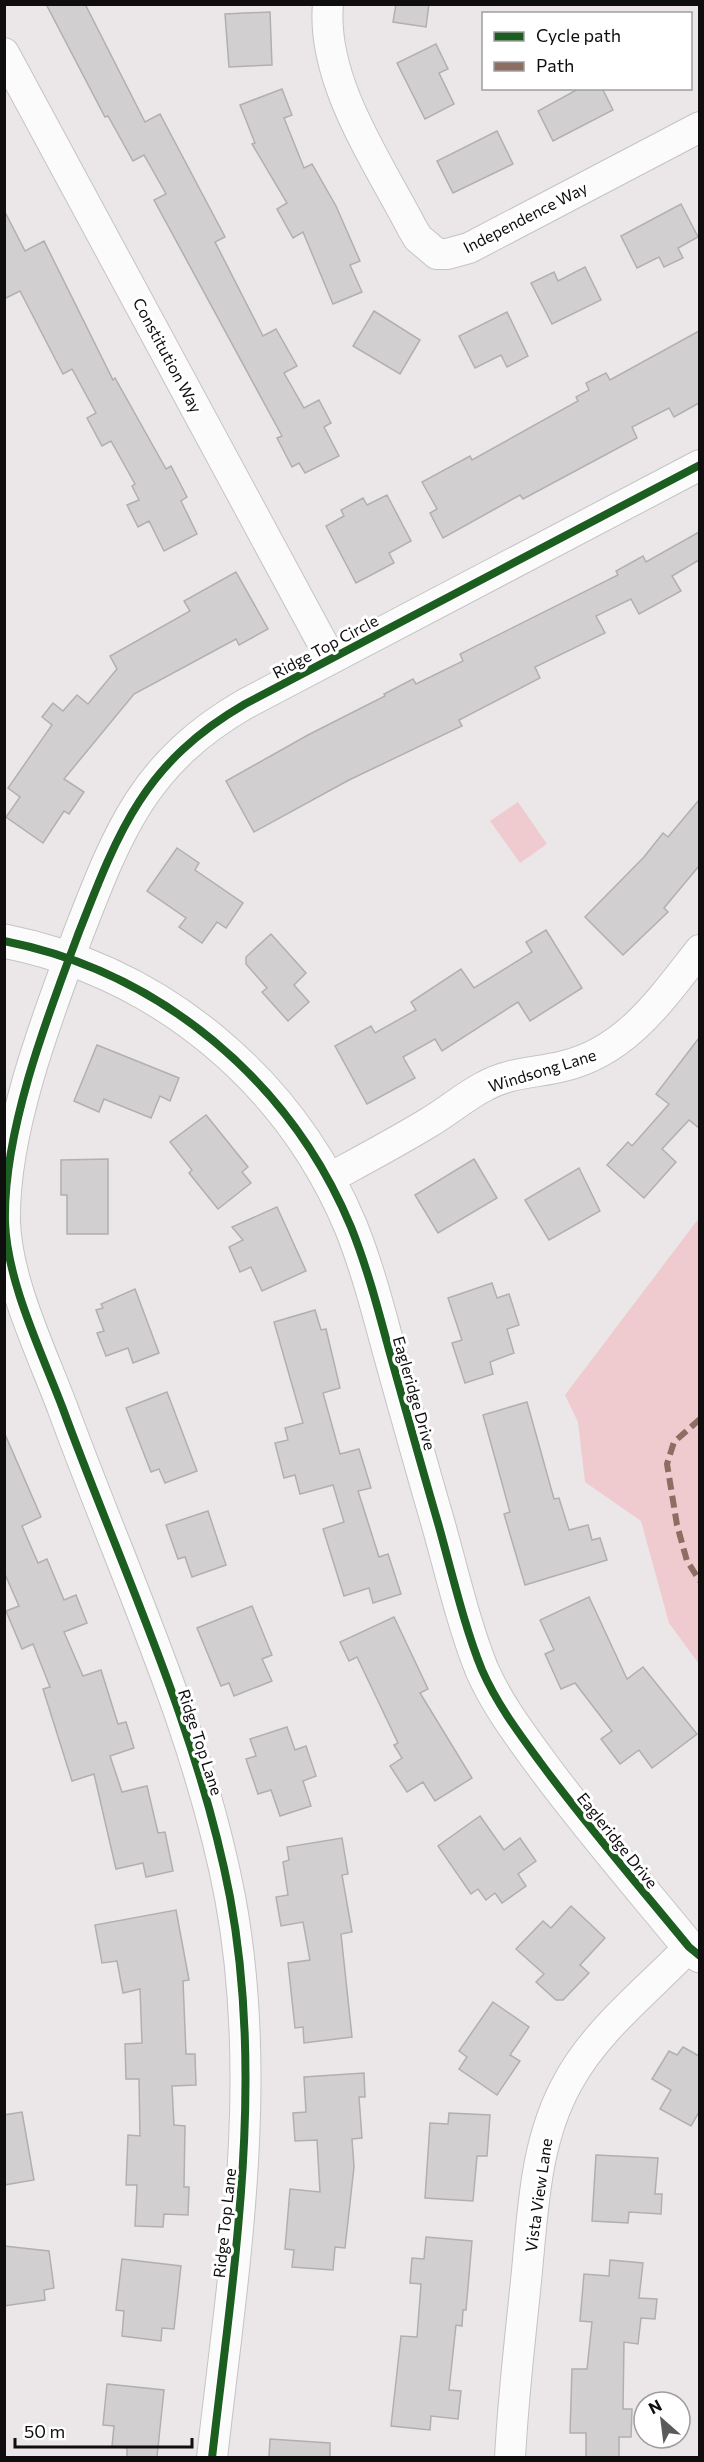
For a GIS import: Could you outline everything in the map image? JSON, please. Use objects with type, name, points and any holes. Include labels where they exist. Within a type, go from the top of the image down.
[{"type":"main road","name":"Eagleridge Drive","points":[[4,941],[45,949],[69,958],[146,993],[190,1020],[229,1052],[267,1090],[298,1131],[328,1179],[363,1259],[481,1667],[498,1704],[559,1789],[694,1952]]},
{"type":"street","name":"Independence Way","points":[[328,4],[329,39],[333,61],[348,103],[411,228],[418,238],[436,254],[447,254],[469,248],[699,127]]},
{"type":"street","name":"Constitution Way","points":[[4,53],[330,657]]},
{"type":"street","name":"Ridge Top Circle","points":[[69,958],[114,843],[155,778],[210,724],[330,657],[699,465]]},
{"type":"street","name":"Windsong Lane","points":[[328,1179],[429,1123],[485,1085],[513,1075],[578,1063],[605,1051],[624,1038],[652,1011],[699,950]]},
{"type":"street","name":"Ridge Top Lane","points":[[69,958],[15,1129],[7,1182],[5,1226],[24,1305],[178,1711],[216,1833],[230,1901],[241,1979],[247,2119],[242,2185],[212,2457]]},
{"type":"street","name":"Vista View Lane","points":[[510,2457],[533,2211],[545,2136],[568,2081],[584,2057],[603,2034],[694,1952]]},
{"type":"shaded area","points":[[518,802],[547,844],[520,863],[490,821]]},
{"type":"shaded area","points":[[699,1218],[699,1664],[669,1623],[641,1521],[585,1482],[578,1422],[565,1395]]},
{"type":"building","points":[[46,4],[85,4],[145,122],[160,114],[225,237],[215,242],[263,336],[276,329],[297,366],[284,373],[304,408],[319,400],[331,423],[324,427],[339,456],[305,473],[299,463],[292,467],[277,438],[282,436],[154,200],[166,194],[144,155],[133,161],[108,116],[105,117]]},
{"type":"building","points":[[396,4],[429,4],[426,27],[393,22]]},
{"type":"building","points":[[270,12],[272,65],[229,67],[225,14]]},
{"type":"building","points":[[436,44],[448,69],[439,73],[454,104],[425,119],[397,63]]},
{"type":"building","points":[[282,89],[292,115],[284,118],[304,168],[312,164],[336,206],[360,261],[350,265],[362,292],[333,304],[303,232],[293,238],[277,209],[287,203],[252,144],[255,143],[240,105]]},
{"type":"building","points":[[576,90],[603,90],[613,110],[553,141],[538,111]]},
{"type":"building","points":[[497,131],[513,164],[453,193],[437,161]]},
{"type":"building","points":[[681,204],[698,237],[678,248],[683,258],[664,267],[659,257],[637,268],[621,236]]},
{"type":"building","points":[[4,210],[25,251],[44,241],[113,380],[115,378],[166,469],[171,466],[187,497],[181,501],[197,534],[164,551],[149,521],[138,527],[127,505],[139,500],[132,486],[135,484],[111,441],[102,446],[87,418],[96,413],[72,369],[63,374],[20,291],[4,299]]},
{"type":"building","points":[[585,267],[601,300],[552,324],[531,283],[554,272],[558,281]]},
{"type":"building","points":[[374,311],[420,340],[400,374],[353,346]]},
{"type":"building","points":[[507,312],[528,356],[507,367],[501,355],[475,368],[459,336]]},
{"type":"building","points":[[699,331],[699,403],[674,417],[669,408],[632,427],[637,438],[523,499],[520,495],[443,538],[430,513],[437,509],[422,482],[470,456],[472,460],[578,401],[576,397],[589,390],[586,383],[606,373],[610,380]]},
{"type":"building","points":[[387,495],[411,541],[389,553],[394,563],[356,583],[326,526],[344,516],[341,510],[363,498],[367,505]]},
{"type":"building","points":[[699,532],[699,560],[672,576],[681,591],[639,614],[631,599],[596,616],[605,633],[535,667],[540,678],[459,720],[462,726],[349,780],[254,832],[226,781],[413,679],[416,684],[463,661],[460,654],[618,575],[616,571],[643,556],[646,562]]},
{"type":"building","points":[[236,572],[268,629],[239,645],[236,639],[134,694],[64,779],[84,792],[69,814],[64,811],[43,843],[6,817],[20,797],[8,788],[52,725],[42,717],[53,703],[63,711],[77,695],[88,704],[117,669],[110,656],[190,611],[184,601]]},
{"type":"building","points":[[699,800],[699,866],[664,908],[668,912],[623,955],[585,917],[644,857],[663,833],[668,837]]},
{"type":"building","points":[[177,848],[199,863],[195,870],[243,903],[226,928],[217,922],[202,943],[179,927],[186,918],[147,891]]},
{"type":"building","points":[[546,930],[582,988],[530,1021],[518,1002],[442,1051],[435,1039],[403,1057],[415,1078],[367,1104],[335,1046],[371,1026],[375,1033],[416,1010],[411,1002],[461,969],[474,988],[532,952],[526,942]]},
{"type":"building","points":[[271,934],[306,973],[294,985],[309,1002],[288,1021],[262,992],[267,988],[246,964],[246,957]]},
{"type":"building","points":[[699,1038],[699,1128],[689,1120],[662,1149],[676,1162],[644,1198],[607,1165],[628,1142],[632,1146],[669,1104],[656,1094]]},
{"type":"building","points":[[97,1045],[179,1078],[170,1101],[160,1096],[151,1118],[104,1099],[99,1112],[74,1101]]},
{"type":"building","points":[[206,1115],[248,1167],[242,1172],[251,1183],[218,1209],[189,1173],[192,1170],[170,1142]]},
{"type":"building","points":[[108,1159],[108,1234],[67,1234],[67,1195],[61,1195],[61,1160]]},
{"type":"building","points":[[474,1159],[497,1198],[438,1233],[415,1195]]},
{"type":"building","points":[[579,1168],[600,1211],[549,1240],[525,1200]]},
{"type":"building","points":[[277,1207],[306,1271],[262,1291],[251,1267],[240,1272],[229,1247],[243,1240],[232,1227]]},
{"type":"building","points":[[492,1283],[497,1298],[509,1294],[519,1325],[507,1329],[514,1353],[490,1362],[493,1374],[465,1383],[452,1343],[462,1340],[448,1298]]},
{"type":"building","points":[[135,1289],[159,1353],[133,1363],[128,1348],[106,1356],[97,1333],[104,1331],[96,1310],[103,1308],[101,1304]]},
{"type":"building","points":[[315,1310],[321,1330],[326,1329],[340,1388],[323,1393],[340,1454],[359,1449],[371,1488],[358,1491],[379,1557],[388,1554],[401,1594],[373,1603],[369,1588],[344,1596],[323,1529],[344,1522],[333,1485],[300,1494],[295,1475],[284,1478],[275,1443],[288,1440],[285,1428],[303,1423],[274,1322]]},
{"type":"building","points":[[167,1392],[197,1471],[165,1483],[159,1469],[151,1472],[126,1408]]},
{"type":"building","points":[[527,1402],[554,1499],[559,1498],[569,1530],[588,1525],[592,1540],[600,1538],[607,1560],[525,1585],[504,1514],[510,1512],[483,1415]]},
{"type":"building","points":[[4,1432],[41,1517],[22,1526],[38,1563],[47,1559],[64,1600],[76,1595],[87,1623],[64,1632],[83,1676],[101,1670],[118,1724],[126,1722],[134,1748],[110,1756],[122,1792],[147,1786],[158,1833],[165,1832],[173,1871],[146,1877],[143,1863],[116,1869],[94,1774],[72,1781],[43,1689],[50,1687],[33,1644],[22,1649],[6,1611],[19,1606],[4,1572]]},
{"type":"building","points":[[208,1511],[226,1565],[192,1577],[185,1557],[178,1559],[166,1525]]},
{"type":"building","points":[[589,1597],[627,1679],[643,1667],[697,1734],[652,1768],[639,1750],[620,1764],[601,1739],[612,1731],[575,1683],[561,1689],[545,1654],[554,1650],[540,1620]]},
{"type":"building","points":[[252,1606],[272,1655],[262,1659],[272,1681],[234,1696],[229,1683],[221,1686],[197,1628]]},
{"type":"building","points":[[394,1617],[428,1689],[420,1693],[472,1778],[435,1801],[423,1782],[407,1792],[390,1766],[402,1758],[394,1745],[398,1743],[357,1657],[349,1661],[340,1642]]},
{"type":"building","points":[[287,1727],[295,1750],[306,1746],[316,1776],[303,1781],[311,1806],[280,1816],[271,1790],[258,1794],[246,1759],[256,1756],[250,1739]]},
{"type":"building","points":[[480,1816],[504,1850],[520,1838],[536,1861],[518,1874],[526,1886],[502,1903],[495,1893],[486,1900],[478,1889],[471,1894],[438,1846]]},
{"type":"building","points":[[342,1838],[348,1874],[342,1875],[352,1932],[341,1934],[352,2037],[304,2043],[303,2027],[295,2028],[288,1963],[310,1960],[303,1922],[281,1926],[276,1897],[288,1895],[283,1862],[289,1860],[287,1847]]},
{"type":"building","points":[[571,1906],[605,1938],[580,1965],[589,1973],[563,2000],[556,2000],[536,1982],[544,1974],[516,1949],[543,1921],[551,1928]]},
{"type":"building","points":[[176,1910],[189,1980],[183,1981],[186,2054],[195,2054],[196,2085],[172,2086],[174,2125],[185,2126],[184,2187],[189,2187],[188,2215],[164,2214],[163,2227],[135,2226],[137,2185],[126,2185],[128,2135],[140,2136],[139,2079],[126,2079],[125,2044],[142,2043],[140,1989],[123,1993],[117,1961],[102,1963],[95,1925]]},
{"type":"building","points":[[493,2002],[529,2027],[510,2055],[520,2061],[497,2095],[459,2069],[467,2057],[459,2051]]},
{"type":"building","points":[[683,2047],[699,2056],[699,2112],[691,2126],[660,2109],[671,2090],[652,2079],[669,2051],[677,2055]]},
{"type":"building","points":[[364,2073],[365,2097],[359,2097],[362,2138],[352,2139],[354,2167],[345,2248],[335,2247],[333,2270],[292,2267],[294,2250],[285,2249],[290,2189],[320,2192],[317,2140],[295,2141],[293,2113],[306,2112],[304,2077]]},
{"type":"building","points":[[22,2112],[34,2180],[4,2185],[4,2115]]},
{"type":"building","points":[[449,2113],[490,2115],[487,2156],[477,2156],[473,2201],[425,2198],[430,2123],[448,2124]]},
{"type":"building","points":[[596,2155],[658,2158],[655,2194],[662,2194],[661,2214],[629,2212],[628,2223],[592,2221]]},
{"type":"building","points":[[426,2237],[472,2241],[466,2310],[463,2310],[462,2326],[456,2325],[449,2390],[461,2391],[458,2419],[431,2416],[430,2430],[391,2426],[401,2336],[417,2337],[421,2284],[410,2283],[412,2258],[424,2259]]},
{"type":"building","points":[[4,2246],[49,2251],[54,2288],[44,2290],[45,2300],[4,2306]]},
{"type":"building","points":[[122,2259],[181,2266],[174,2329],[162,2328],[161,2341],[122,2336],[124,2311],[116,2310]]},
{"type":"building","points":[[610,2260],[643,2263],[639,2298],[657,2299],[655,2319],[641,2318],[638,2344],[624,2342],[623,2409],[632,2409],[631,2437],[619,2437],[619,2457],[586,2457],[586,2433],[570,2433],[572,2369],[587,2369],[592,2322],[580,2321],[584,2274],[609,2276]]},
{"type":"building","points":[[107,2384],[164,2390],[157,2457],[127,2457],[127,2448],[112,2446],[114,2426],[103,2425]]},
{"type":"building","points":[[270,2439],[330,2443],[330,2457],[269,2457]]},
{"type":"marked path","points":[[700,1419],[674,1442],[667,1464],[677,1525],[687,1561],[700,1581]]},
{"type":"cycle path","points":[[212,2458],[236,2248],[245,2108],[245,2037],[240,1967],[230,1897],[216,1834],[179,1711],[36,1341],[12,1269],[5,1222],[6,1187],[19,1113],[41,1037],[79,932],[108,861],[140,801],[159,774],[182,750],[211,726],[245,704],[700,465]]},
{"type":"cycle path","points":[[4,941],[61,956],[116,978],[167,1007],[214,1041],[256,1081],[293,1125],[325,1174],[351,1227],[362,1257],[464,1616],[482,1670],[516,1729],[558,1786],[689,1947],[700,1956]]}]
